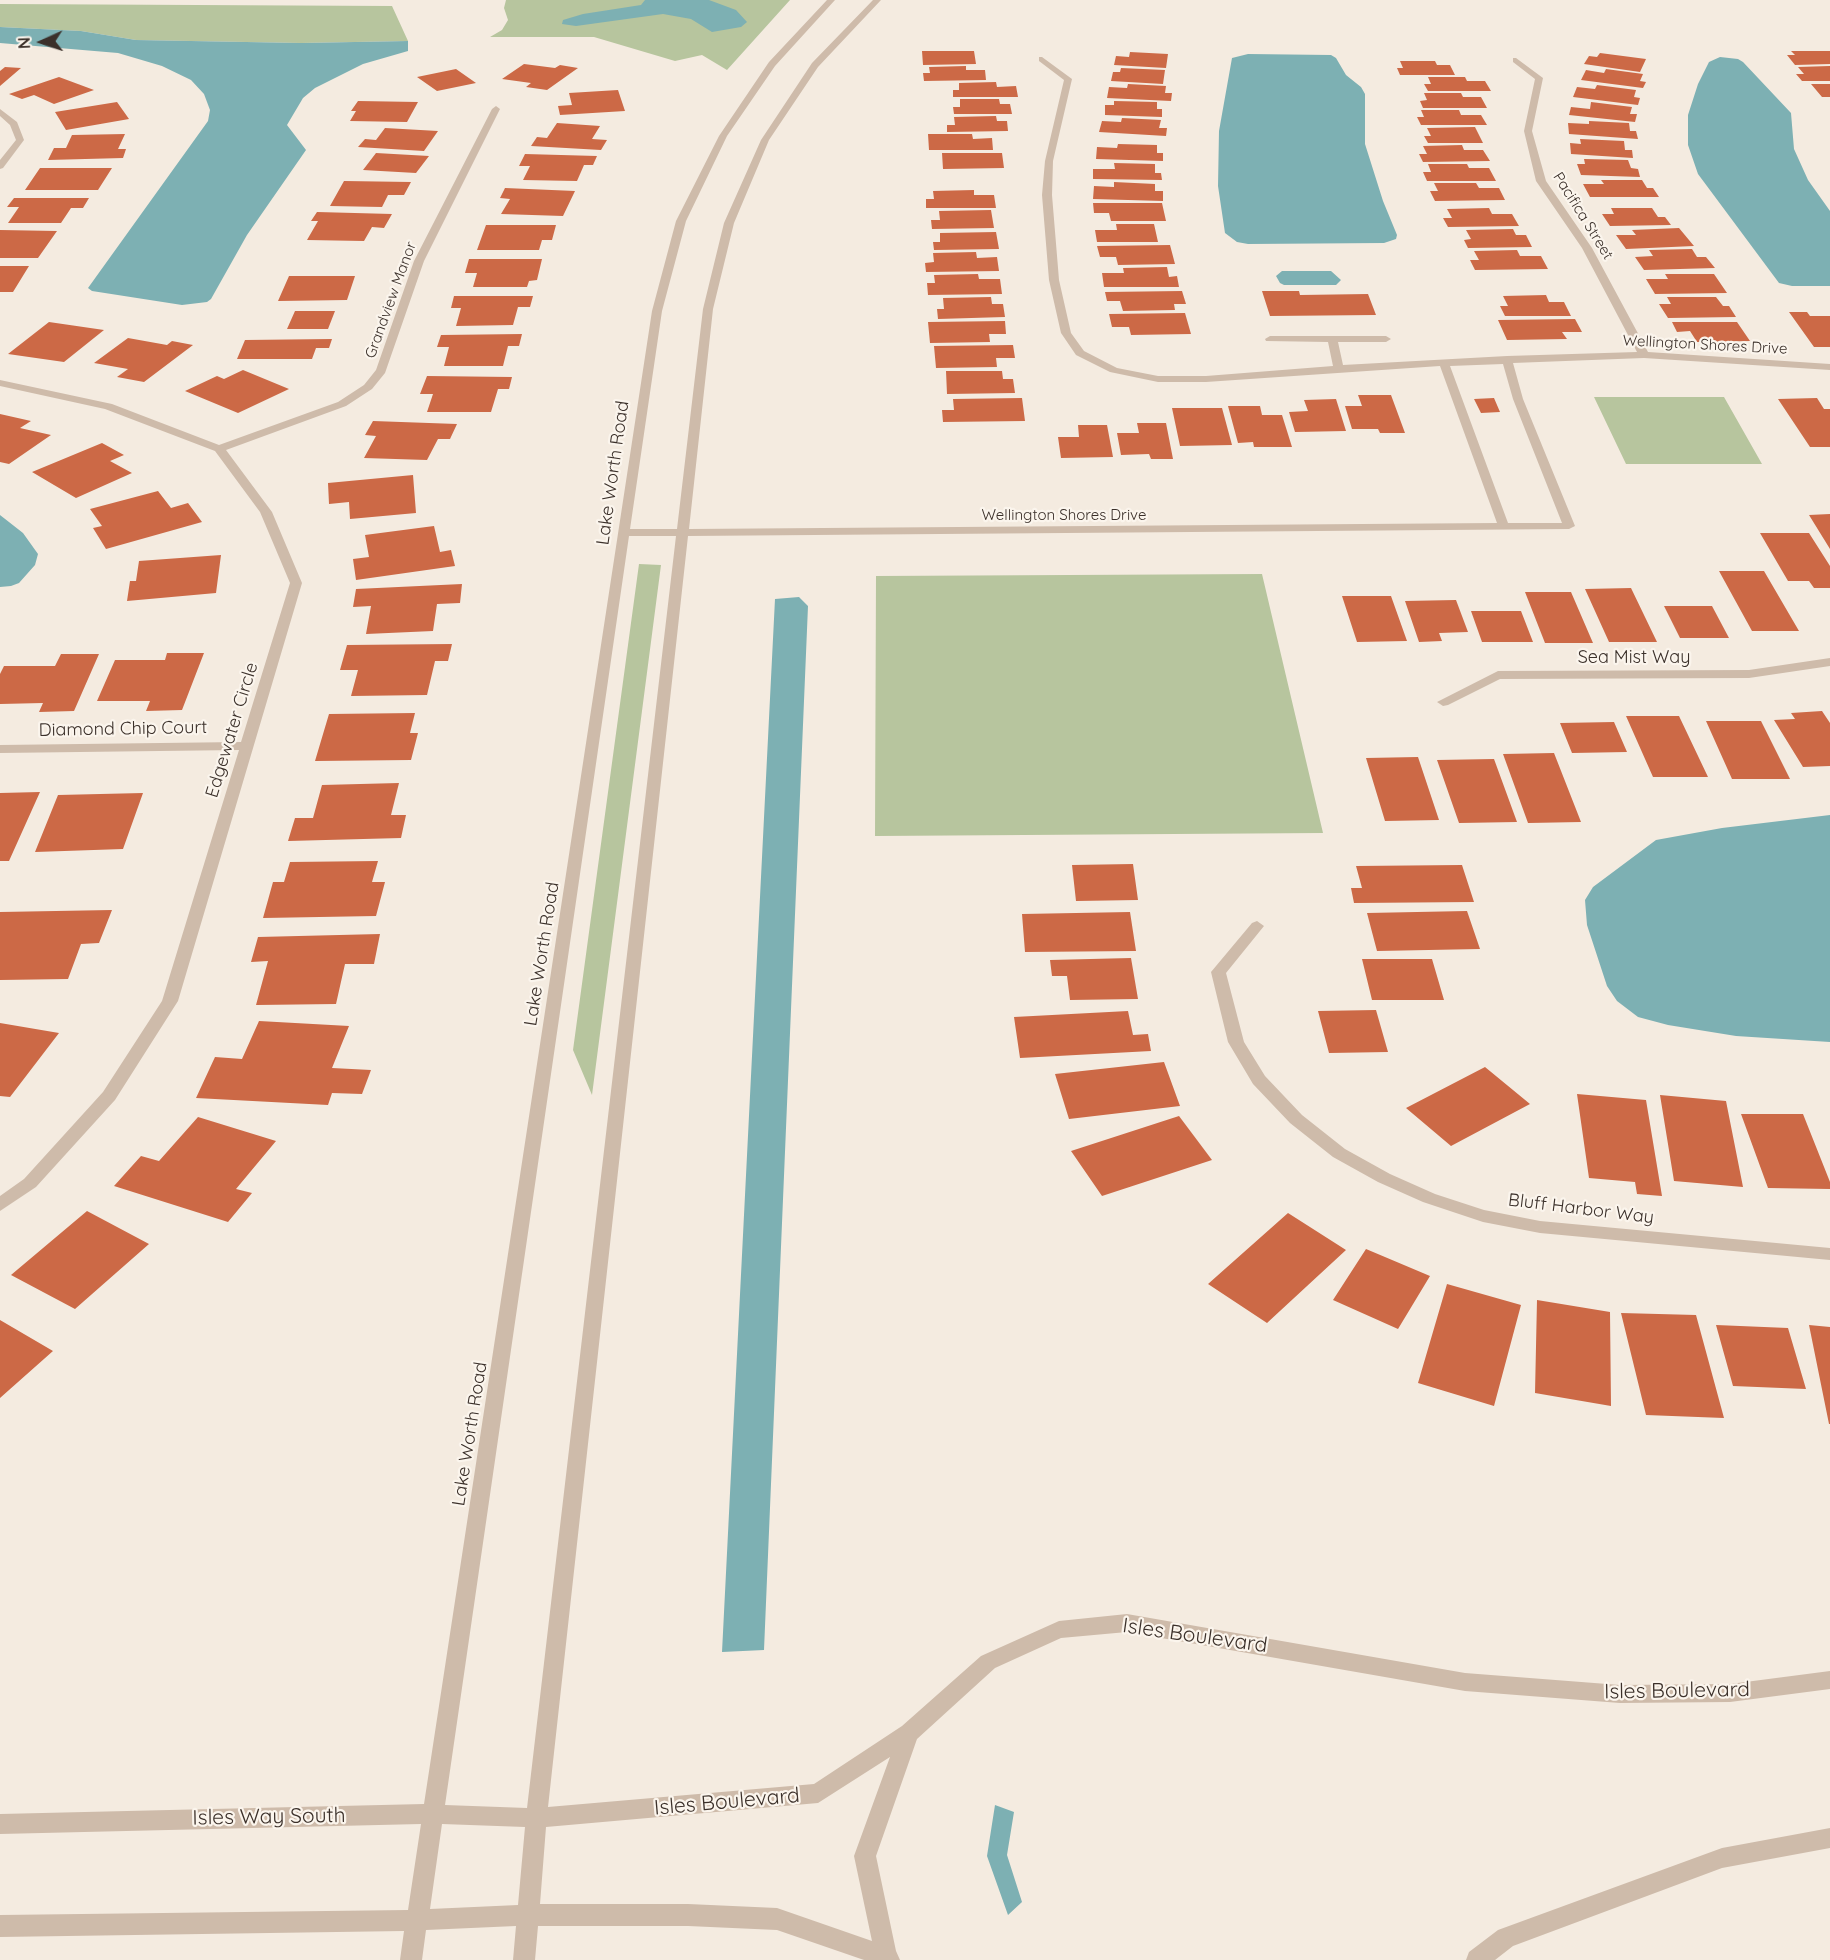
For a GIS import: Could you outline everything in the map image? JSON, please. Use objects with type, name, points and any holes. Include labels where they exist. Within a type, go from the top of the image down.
[{"type":"street","name":"Lake Worth Road","points":[[411,1960],[657,310],[681,221],[723,136],[772,64],[831,0]]},
{"type":"street","points":[[524,1960],[530,1915],[541,1765],[708,309],[729,224],[765,140],[815,65],[877,0]]},
{"type":"street","name":"Wellington Shores Drive","points":[[1042,59],[1068,79],[1049,161],[1047,195],[1054,280],[1066,333],[1080,353],[1114,370],[1158,379],[1206,379],[1444,362],[1644,355],[1830,367]]},
{"type":"street","name":"Pacifica Street","points":[[1516,60],[1539,78],[1528,131],[1541,181],[1587,248],[1644,355]]},
{"type":"street","name":"Grandview Manor","points":[[219,449],[342,404],[368,387],[381,371],[419,261],[496,109]]},
{"type":"street","points":[[0,112],[14,124],[20,140],[0,166]]},
{"type":"street","points":[[1270,339],[1386,339]]},
{"type":"street","points":[[1332,339],[1339,369]]},
{"type":"street","name":"Wellington Shores Drive","points":[[624,533],[1569,526],[1518,399],[1507,359]]},
{"type":"street","points":[[1444,362],[1504,527]]},
{"type":"street","points":[[0,383],[108,406],[219,449]]},
{"type":"street","name":"Edgewater Circle","points":[[0,1205],[30,1183],[110,1096],[170,1001],[296,583],[266,512],[219,449]]},
{"type":"street","name":"Sea Mist Way","points":[[1443,702],[1497,675],[1749,674],[1830,662]]},
{"type":"street","name":"Diamond Chip Court","points":[[0,749],[246,746]]},
{"type":"street","name":"Bluff Harbor Way","points":[[1257,926],[1218,972],[1236,1042],[1259,1080],[1296,1119],[1348,1158],[1384,1178],[1429,1198],[1483,1216],[1540,1227],[1830,1254]]},
{"type":"street","name":"Isles Boulevard","points":[[538,1818],[819,1793],[909,1733],[988,1662],[1059,1630],[1126,1623],[1466,1682],[1608,1693],[1730,1693],[1830,1680]]},
{"type":"street","points":[[888,1958],[865,1856],[909,1733]]},
{"type":"street","name":"Isles Way South","points":[[0,1824],[433,1814],[538,1818]]},
{"type":"street","points":[[1477,1960],[1506,1938],[1722,1858],[1830,1838]]},
{"type":"street","points":[[0,1926],[417,1920],[530,1915],[688,1915],[777,1919],[888,1958]]},
{"type":"green space","points":[[506,0],[790,0],[727,70],[702,55],[675,61],[594,37],[490,37],[502,30],[508,20],[504,8]]},
{"type":"green space","points":[[0,4],[392,6],[408,41],[301,43],[136,40],[81,31],[0,27]]},
{"type":"green space","points":[[1594,397],[1724,397],[1762,464],[1626,464]]},
{"type":"green space","points":[[639,564],[661,565],[592,1095],[573,1050]]},
{"type":"green space","points":[[1262,574],[1323,833],[875,836],[876,576]]},
{"type":"water","points":[[645,0],[709,0],[736,10],[747,22],[741,27],[712,32],[691,19],[663,14],[576,26],[562,24],[563,20],[583,14],[641,5]]},
{"type":"water","points":[[0,27],[81,31],[136,40],[301,43],[408,41],[408,51],[363,64],[315,88],[303,98],[287,125],[306,150],[247,235],[211,299],[207,302],[182,305],[92,291],[88,288],[208,121],[210,110],[204,94],[191,80],[162,66],[118,53],[0,43]]},
{"type":"water","points":[[1248,54],[1331,55],[1336,58],[1346,75],[1361,87],[1365,94],[1365,144],[1383,201],[1397,235],[1396,239],[1384,243],[1248,244],[1237,242],[1225,233],[1218,186],[1219,131],[1232,58]]},
{"type":"water","points":[[1720,57],[1738,59],[1743,62],[1791,113],[1794,149],[1808,180],[1830,211],[1830,286],[1792,286],[1779,283],[1698,174],[1688,145],[1688,115],[1698,84],[1709,62]]},
{"type":"water","points":[[1282,271],[1331,271],[1341,280],[1336,285],[1284,285],[1276,276]]},
{"type":"water","points":[[0,515],[23,533],[38,554],[35,565],[19,583],[0,587]]},
{"type":"water","points":[[799,597],[808,606],[764,1650],[722,1652],[775,599]]},
{"type":"water","points":[[1830,815],[1830,1042],[1736,1036],[1668,1025],[1638,1017],[1617,1001],[1607,986],[1587,925],[1585,900],[1593,887],[1656,840],[1722,828]]},
{"type":"water","points":[[995,1805],[1014,1812],[1007,1855],[1022,1902],[1008,1915],[987,1856]]},
{"type":"building","points":[[922,51],[974,51],[976,64],[923,65]]},
{"type":"building","points":[[1791,51],[1830,51],[1830,64],[1795,65],[1787,55],[1795,55]]},
{"type":"building","points":[[1130,52],[1168,54],[1166,68],[1114,65],[1116,56],[1129,57]]},
{"type":"building","points":[[1600,53],[1646,59],[1640,72],[1584,64],[1589,56],[1597,57]]},
{"type":"building","points":[[1400,61],[1435,61],[1437,65],[1450,65],[1455,75],[1400,75],[1397,68],[1403,68]]},
{"type":"building","points":[[524,64],[578,68],[547,90],[526,87],[531,83],[502,79]]},
{"type":"building","points":[[966,66],[966,70],[985,70],[986,80],[924,81],[923,73],[930,73],[929,67]]},
{"type":"building","points":[[1830,66],[1830,81],[1802,81],[1796,74],[1804,74],[1798,67]]},
{"type":"building","points":[[5,67],[21,68],[0,86],[0,71]]},
{"type":"building","points":[[1121,68],[1165,70],[1163,84],[1111,81],[1113,72],[1120,72]]},
{"type":"building","points":[[456,69],[476,83],[437,91],[417,77]]},
{"type":"building","points":[[1606,69],[1643,74],[1640,81],[1646,82],[1643,88],[1581,80],[1586,70],[1604,73]]},
{"type":"building","points":[[59,77],[94,90],[54,104],[34,95],[22,99],[9,94]]},
{"type":"building","points":[[1428,77],[1465,77],[1467,81],[1485,81],[1491,91],[1428,91],[1424,84],[1431,84]]},
{"type":"building","points":[[996,82],[997,87],[1016,86],[1018,97],[953,97],[953,90],[959,90],[959,83]]},
{"type":"building","points":[[1128,84],[1166,86],[1165,93],[1172,93],[1171,101],[1107,98],[1109,87],[1127,88]]},
{"type":"building","points":[[1811,84],[1830,84],[1830,97],[1822,97]]},
{"type":"building","points":[[1597,85],[1636,90],[1634,97],[1640,98],[1638,105],[1573,97],[1577,87],[1595,89]]},
{"type":"building","points":[[618,90],[625,111],[560,115],[558,106],[572,105],[569,93]]},
{"type":"building","points":[[1424,93],[1461,93],[1463,97],[1481,97],[1487,108],[1423,108],[1420,101],[1427,100]]},
{"type":"building","points":[[960,99],[999,99],[1000,104],[1010,104],[1012,114],[954,114],[953,107],[960,107]]},
{"type":"building","points":[[358,101],[418,102],[407,122],[350,121],[356,111],[351,111]]},
{"type":"building","points":[[1114,101],[1157,102],[1157,109],[1162,109],[1162,117],[1105,115],[1105,105],[1114,105]]},
{"type":"building","points":[[117,102],[129,119],[66,130],[55,112]]},
{"type":"building","points":[[1591,102],[1632,107],[1630,114],[1637,114],[1635,122],[1569,115],[1571,107],[1590,109]]},
{"type":"building","points":[[1421,110],[1459,110],[1461,115],[1481,115],[1487,125],[1421,125],[1417,117],[1424,117]]},
{"type":"building","points":[[996,116],[997,121],[1007,121],[1008,131],[947,132],[947,125],[955,125],[954,117]]},
{"type":"building","points":[[1122,118],[1161,120],[1159,128],[1167,128],[1166,136],[1099,132],[1102,121],[1121,122]]},
{"type":"building","points":[[1589,121],[1629,123],[1630,131],[1636,131],[1638,139],[1569,134],[1568,123],[1589,124]]},
{"type":"building","points":[[557,123],[600,126],[592,139],[607,140],[601,150],[531,146],[537,137],[547,138]]},
{"type":"building","points":[[1475,127],[1483,143],[1428,143],[1424,136],[1431,136],[1427,128]]},
{"type":"building","points":[[385,128],[438,131],[424,151],[358,147],[365,139],[376,140]]},
{"type":"building","points":[[125,134],[118,149],[126,149],[123,158],[48,160],[54,148],[66,148],[72,135]]},
{"type":"building","points":[[928,134],[972,134],[973,139],[992,138],[993,150],[929,150]]},
{"type":"building","points":[[1580,139],[1624,141],[1625,150],[1632,150],[1633,158],[1571,154],[1570,143],[1581,144]]},
{"type":"building","points":[[1118,144],[1157,145],[1157,153],[1163,153],[1163,161],[1096,159],[1097,147],[1117,148]]},
{"type":"building","points":[[1462,145],[1464,150],[1483,150],[1490,161],[1423,162],[1419,154],[1427,154],[1423,146]]},
{"type":"building","points":[[376,153],[429,156],[416,173],[363,170]]},
{"type":"building","points":[[942,153],[1002,153],[1004,168],[943,169]]},
{"type":"building","points":[[525,154],[597,156],[593,165],[584,165],[577,181],[523,180],[530,166],[519,166]]},
{"type":"building","points":[[1584,159],[1628,160],[1631,168],[1638,169],[1640,177],[1581,175],[1577,164],[1585,164]]},
{"type":"building","points":[[1114,163],[1155,164],[1155,173],[1161,173],[1162,180],[1093,179],[1093,169],[1115,169]]},
{"type":"building","points":[[1428,164],[1467,164],[1469,168],[1489,168],[1496,181],[1427,181],[1423,172],[1431,172]]},
{"type":"building","points":[[40,168],[112,168],[98,190],[25,190]]},
{"type":"building","points":[[1601,180],[1642,180],[1647,188],[1653,188],[1659,197],[1590,197],[1583,184],[1604,184]]},
{"type":"building","points":[[344,181],[411,182],[404,195],[388,195],[382,207],[330,206]]},
{"type":"building","points":[[1114,182],[1155,184],[1155,191],[1163,191],[1163,201],[1093,199],[1094,186],[1114,187]]},
{"type":"building","points":[[1434,183],[1476,183],[1479,188],[1499,188],[1505,200],[1435,201],[1430,191],[1438,191]]},
{"type":"building","points":[[505,188],[575,191],[563,216],[501,214],[510,199],[500,198]]},
{"type":"building","points":[[974,190],[974,195],[994,195],[996,208],[926,208],[926,199],[934,199],[933,191]]},
{"type":"building","points":[[14,198],[89,198],[83,208],[71,208],[61,223],[8,223],[19,207],[7,207]]},
{"type":"building","points":[[1093,203],[1162,203],[1166,221],[1111,221],[1109,213],[1094,213]]},
{"type":"building","points":[[1489,208],[1492,214],[1512,214],[1519,226],[1448,227],[1443,218],[1452,218],[1447,209]]},
{"type":"building","points":[[1611,208],[1652,208],[1658,217],[1665,217],[1671,225],[1610,226],[1602,214],[1614,214]]},
{"type":"building","points":[[991,210],[994,228],[932,229],[931,220],[940,220],[939,211]]},
{"type":"building","points":[[317,212],[392,214],[384,228],[372,227],[364,241],[307,240],[318,221],[311,221]]},
{"type":"building","points":[[1116,224],[1154,224],[1158,242],[1097,242],[1095,230],[1117,230]]},
{"type":"building","points":[[486,225],[556,225],[552,240],[542,240],[539,250],[477,250]]},
{"type":"building","points":[[1679,228],[1694,246],[1626,249],[1616,235],[1636,235],[1632,230]]},
{"type":"building","points":[[1513,229],[1516,235],[1526,235],[1532,247],[1468,248],[1464,240],[1471,239],[1466,230]]},
{"type":"building","points":[[0,230],[57,231],[38,258],[0,258]]},
{"type":"building","points":[[996,232],[999,249],[934,250],[933,242],[940,242],[940,233]]},
{"type":"building","points":[[1170,245],[1175,264],[1118,265],[1116,257],[1100,257],[1097,246]]},
{"type":"building","points":[[1692,249],[1697,257],[1706,257],[1715,268],[1644,270],[1635,257],[1653,256],[1649,250]]},
{"type":"building","points":[[1517,250],[1520,256],[1541,256],[1548,269],[1475,270],[1470,260],[1479,260],[1474,251]]},
{"type":"building","points":[[976,252],[977,258],[997,257],[999,271],[926,272],[925,263],[934,262],[933,253]]},
{"type":"building","points":[[469,259],[542,259],[537,280],[529,281],[527,287],[473,287],[477,273],[465,273]]},
{"type":"building","points":[[0,266],[29,266],[13,292],[0,292]]},
{"type":"building","points":[[1167,267],[1169,277],[1177,276],[1179,287],[1104,287],[1102,273],[1124,273],[1123,268]]},
{"type":"building","points":[[978,274],[979,279],[1000,279],[1002,294],[928,295],[927,283],[935,283],[934,275]]},
{"type":"building","points":[[1665,274],[1714,274],[1727,293],[1655,294],[1646,279],[1668,279]]},
{"type":"building","points":[[289,276],[355,276],[347,300],[278,301]]},
{"type":"building","points":[[1182,291],[1186,304],[1174,304],[1175,310],[1123,311],[1120,301],[1107,301],[1105,292]]},
{"type":"building","points":[[1262,291],[1299,291],[1300,295],[1368,294],[1376,315],[1270,316]]},
{"type":"building","points":[[1546,295],[1549,302],[1564,302],[1571,316],[1505,316],[1500,306],[1508,306],[1503,296]]},
{"type":"building","points":[[454,296],[533,296],[530,307],[518,307],[513,325],[456,326],[461,308],[451,308]]},
{"type":"building","points":[[991,297],[992,304],[1003,304],[1005,317],[938,319],[937,309],[944,309],[943,298]]},
{"type":"building","points":[[1667,297],[1716,297],[1723,306],[1729,306],[1736,317],[1668,318],[1659,304],[1671,304]]},
{"type":"building","points":[[295,311],[335,311],[328,329],[287,329]]},
{"type":"building","points":[[1789,312],[1807,312],[1810,316],[1830,316],[1830,347],[1814,347]]},
{"type":"building","points":[[1185,313],[1191,334],[1131,335],[1129,327],[1112,327],[1109,314]]},
{"type":"building","points":[[1575,319],[1582,332],[1562,332],[1567,339],[1507,340],[1498,320]]},
{"type":"building","points":[[1005,321],[1006,334],[989,334],[990,342],[930,343],[928,322]]},
{"type":"building","points":[[49,322],[104,330],[64,362],[8,354]]},
{"type":"building","points":[[1672,322],[1737,322],[1750,341],[1697,342],[1690,331],[1677,332]]},
{"type":"building","points":[[522,334],[519,346],[508,346],[503,366],[444,366],[449,347],[437,347],[441,335]]},
{"type":"building","points":[[128,338],[167,345],[172,341],[193,345],[144,382],[117,377],[128,369],[94,363]]},
{"type":"building","points":[[332,339],[329,348],[316,348],[312,359],[237,359],[245,340]]},
{"type":"building","points":[[1013,345],[1015,358],[996,358],[997,367],[936,368],[934,346]]},
{"type":"building","points":[[243,370],[289,389],[238,413],[185,391],[217,376],[224,379]]},
{"type":"building","points":[[946,371],[1002,371],[1003,379],[1013,379],[1015,393],[947,394]]},
{"type":"building","points":[[427,376],[512,377],[509,389],[498,389],[491,412],[427,412],[433,394],[420,394]]},
{"type":"building","points":[[1358,395],[1391,395],[1405,433],[1380,433],[1378,429],[1352,429],[1345,406],[1362,406]]},
{"type":"building","points":[[1022,398],[1025,421],[943,422],[942,410],[954,410],[953,399]]},
{"type":"building","points":[[1494,398],[1500,412],[1481,413],[1474,399]]},
{"type":"building","points":[[1817,398],[1824,409],[1830,409],[1830,447],[1810,447],[1778,399]]},
{"type":"building","points":[[1336,399],[1346,431],[1295,432],[1289,412],[1308,411],[1304,400]]},
{"type":"building","points":[[1228,406],[1260,406],[1262,415],[1282,415],[1292,447],[1254,447],[1253,442],[1238,443]]},
{"type":"building","points":[[1172,408],[1222,408],[1232,445],[1180,446]]},
{"type":"building","points":[[0,414],[31,421],[20,428],[51,435],[9,464],[0,462]]},
{"type":"building","points":[[373,421],[457,424],[450,439],[438,439],[427,460],[364,458],[376,436],[365,435]]},
{"type":"building","points":[[1137,423],[1166,423],[1173,459],[1151,459],[1149,454],[1121,455],[1117,433],[1139,433]]},
{"type":"building","points":[[1078,425],[1107,425],[1113,457],[1061,458],[1058,437],[1079,437]]},
{"type":"building","points":[[102,443],[124,455],[110,461],[132,473],[76,498],[32,472]]},
{"type":"building","points":[[413,475],[416,513],[350,519],[349,502],[329,504],[328,483]]},
{"type":"building","points":[[158,491],[171,508],[188,503],[202,522],[106,549],[93,528],[102,526],[90,509]]},
{"type":"building","points":[[1830,514],[1830,549],[1809,515]]},
{"type":"building","points":[[434,526],[440,552],[451,550],[455,566],[356,580],[353,559],[369,557],[365,535]]},
{"type":"building","points":[[1760,533],[1809,533],[1830,566],[1830,588],[1814,588],[1809,581],[1788,581]]},
{"type":"building","points":[[221,555],[216,593],[127,601],[130,581],[136,581],[139,561]]},
{"type":"building","points":[[1719,571],[1764,571],[1799,631],[1752,631]]},
{"type":"building","points":[[462,584],[460,603],[437,604],[433,631],[366,634],[371,606],[353,607],[356,589]]},
{"type":"building","points":[[1631,588],[1657,642],[1609,642],[1585,589]]},
{"type":"building","points":[[1525,592],[1571,592],[1593,643],[1545,643]]},
{"type":"building","points":[[1342,596],[1391,596],[1407,641],[1357,642]]},
{"type":"building","points":[[1456,600],[1468,632],[1439,633],[1442,641],[1419,642],[1405,601]]},
{"type":"building","points":[[1664,606],[1712,606],[1729,638],[1680,638]]},
{"type":"building","points":[[1471,611],[1521,611],[1533,642],[1482,642]]},
{"type":"building","points":[[452,644],[448,661],[435,661],[427,695],[351,696],[358,670],[340,670],[347,645]]},
{"type":"building","points":[[167,653],[204,653],[182,710],[146,711],[150,701],[97,701],[115,660],[165,660]]},
{"type":"building","points":[[61,654],[99,654],[74,711],[39,712],[43,703],[0,704],[0,674],[4,666],[55,666]]},
{"type":"building","points":[[1822,711],[1830,723],[1830,766],[1803,767],[1774,720],[1795,719],[1791,713]]},
{"type":"building","points":[[415,713],[410,733],[418,733],[411,760],[315,761],[329,714]]},
{"type":"building","points":[[1626,716],[1679,716],[1708,777],[1653,777]]},
{"type":"building","points":[[1706,721],[1761,721],[1790,779],[1732,779]]},
{"type":"building","points":[[1614,722],[1627,752],[1572,753],[1560,723]]},
{"type":"building","points":[[1554,753],[1581,822],[1528,823],[1503,754]]},
{"type":"building","points":[[1418,757],[1439,820],[1385,821],[1366,758]]},
{"type":"building","points":[[1494,759],[1517,822],[1459,823],[1437,760]]},
{"type":"building","points":[[399,783],[391,815],[406,815],[401,838],[288,841],[295,818],[313,818],[322,785]]},
{"type":"building","points":[[40,792],[9,861],[0,861],[0,793]]},
{"type":"building","points":[[143,793],[123,849],[35,852],[58,795]]},
{"type":"building","points":[[378,861],[372,882],[385,882],[376,916],[263,918],[273,882],[284,882],[290,862]]},
{"type":"building","points":[[1133,864],[1138,900],[1076,901],[1072,865]]},
{"type":"building","points":[[1462,865],[1474,902],[1354,903],[1351,888],[1362,888],[1356,866]]},
{"type":"building","points":[[112,910],[99,943],[81,944],[68,979],[0,980],[0,912]]},
{"type":"building","points":[[1467,911],[1480,949],[1377,951],[1367,913]]},
{"type":"building","points":[[1130,912],[1136,951],[1025,952],[1022,914]]},
{"type":"building","points":[[380,934],[374,964],[345,964],[336,1004],[256,1005],[268,961],[251,962],[258,937]]},
{"type":"building","points":[[1131,958],[1138,999],[1070,1000],[1067,976],[1052,976],[1050,960]]},
{"type":"building","points":[[1362,959],[1432,959],[1444,1000],[1372,1000]]},
{"type":"building","points":[[1376,1010],[1388,1052],[1329,1053],[1318,1011]]},
{"type":"building","points":[[1128,1011],[1133,1035],[1148,1034],[1151,1051],[1020,1058],[1014,1017]]},
{"type":"building","points":[[259,1021],[349,1026],[332,1068],[371,1070],[362,1094],[332,1093],[328,1105],[196,1098],[215,1057],[242,1059]]},
{"type":"building","points":[[0,1023],[59,1033],[10,1097],[0,1096]]},
{"type":"building","points":[[1164,1062],[1180,1106],[1069,1119],[1055,1074]]},
{"type":"building","points":[[1485,1067],[1530,1104],[1451,1146],[1406,1108]]},
{"type":"building","points":[[1577,1094],[1646,1100],[1662,1196],[1637,1194],[1635,1182],[1589,1178]]},
{"type":"building","points":[[1660,1095],[1726,1101],[1743,1187],[1674,1181]]},
{"type":"building","points":[[1741,1114],[1803,1114],[1830,1182],[1830,1189],[1768,1188]]},
{"type":"building","points":[[1179,1116],[1212,1160],[1102,1196],[1071,1151]]},
{"type":"building","points":[[198,1117],[276,1141],[236,1189],[252,1193],[228,1222],[114,1186],[141,1156],[159,1161]]},
{"type":"building","points":[[87,1211],[149,1244],[75,1309],[11,1275]]},
{"type":"building","points":[[1288,1213],[1346,1250],[1267,1323],[1208,1284]]},
{"type":"building","points":[[1366,1249],[1430,1276],[1398,1329],[1333,1300]]},
{"type":"building","points":[[1447,1284],[1521,1305],[1494,1406],[1418,1383]]},
{"type":"building","points":[[1537,1300],[1610,1312],[1611,1406],[1535,1393]]},
{"type":"building","points":[[1621,1313],[1696,1315],[1724,1418],[1646,1415]]},
{"type":"building","points":[[0,1320],[53,1351],[0,1398]]},
{"type":"building","points":[[1716,1325],[1788,1328],[1806,1389],[1733,1386]]},
{"type":"building","points":[[1809,1325],[1830,1327],[1830,1424],[1829,1424]]}]
